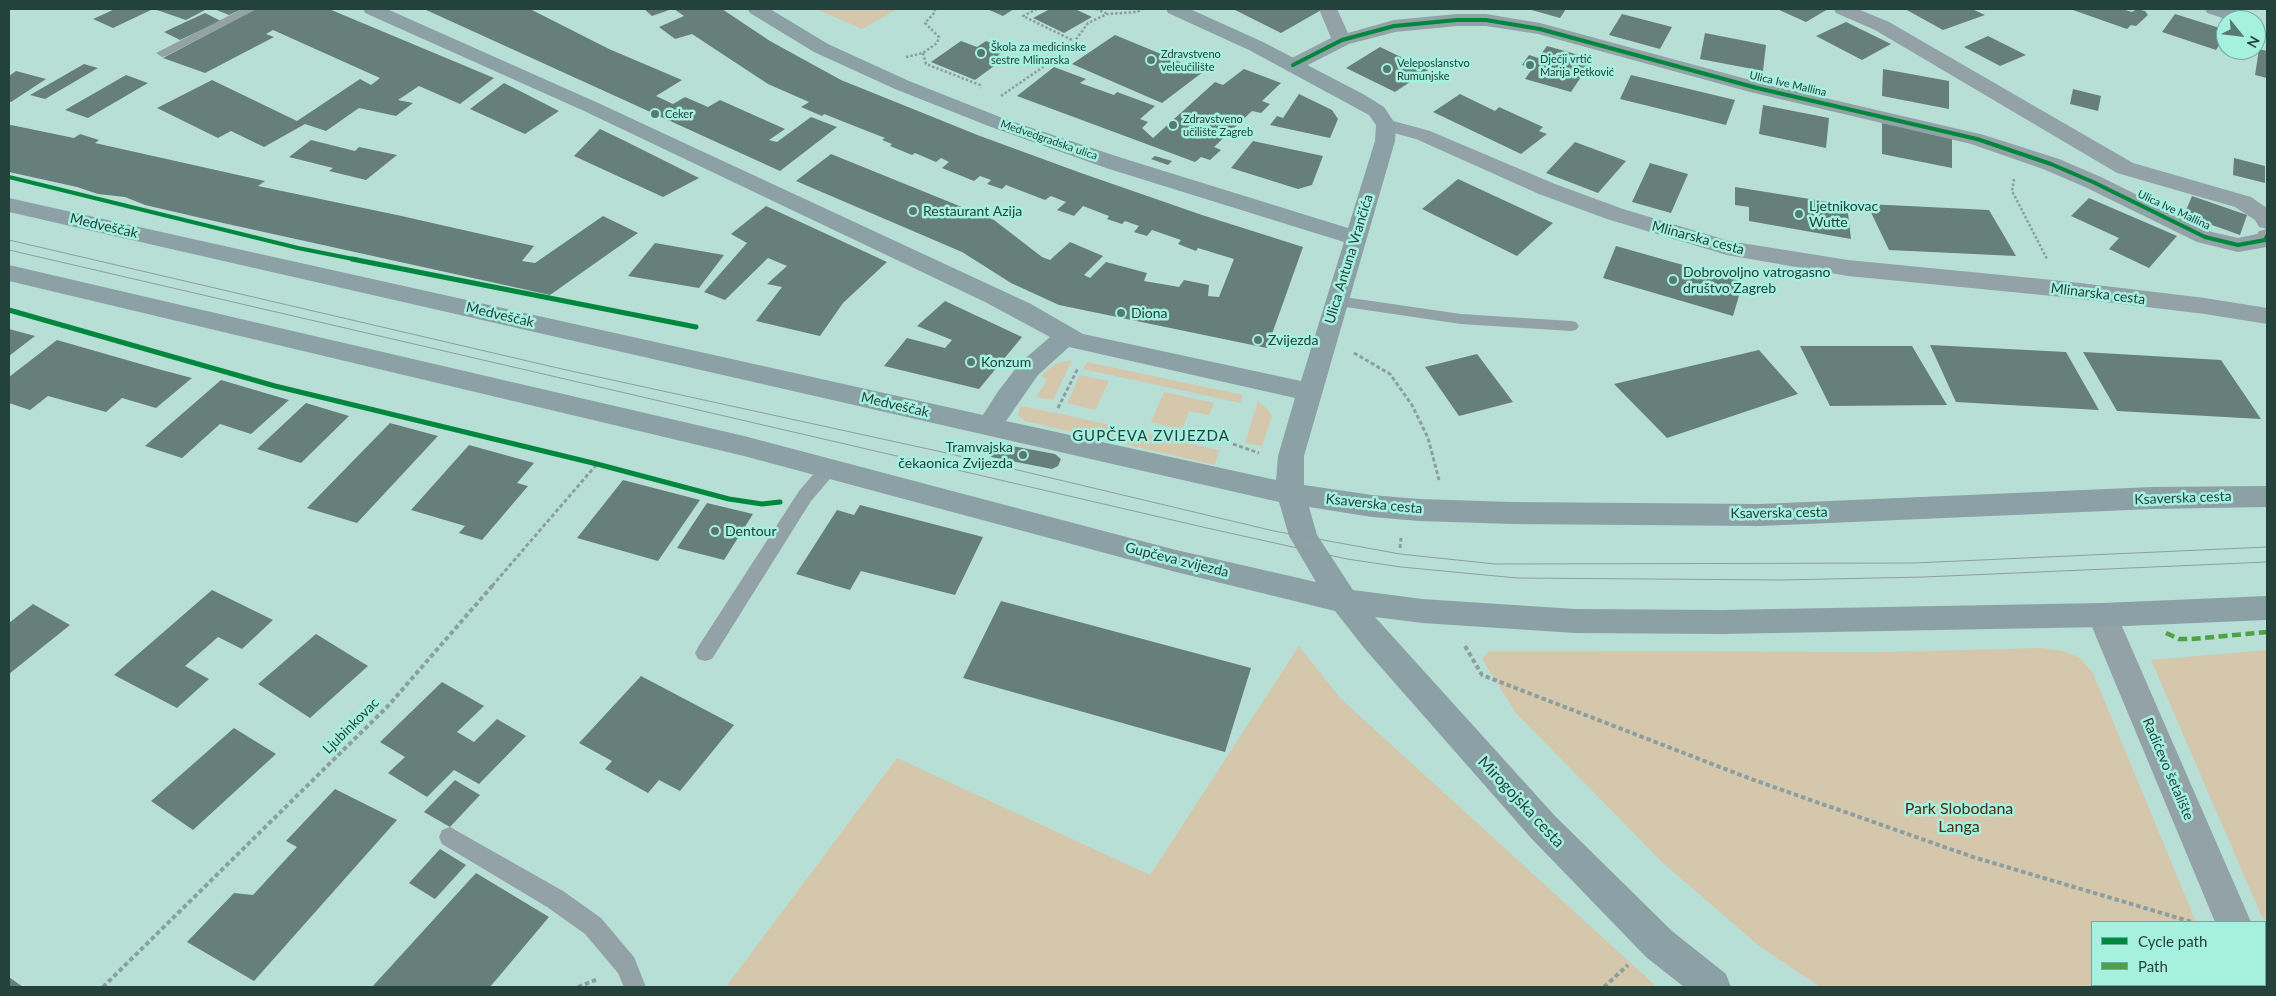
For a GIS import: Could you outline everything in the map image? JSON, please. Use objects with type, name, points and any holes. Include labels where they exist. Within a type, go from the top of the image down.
[{"type":"main road","points":[[372,9],[484,58],[969,285],[1022,310],[1066,336],[1088,345],[1309,392],[1292,456],[1289,474],[1291,494],[1303,536],[1344,601],[1422,611],[1575,622],[1722,622],[2102,615],[2267,608]]},
{"type":"main road","name":"Medvedgradska ulica","points":[[757,9],[821,48],[902,85],[998,123],[1123,166],[1356,238]]},
{"type":"main road","points":[[1175,9],[1293,66],[1370,106],[1377,111],[1386,125]]},
{"type":"main road","name":"Ulica Antuna Vrančića","points":[[1309,392],[1385,141],[1386,125]]},
{"type":"main road","name":"Medveščak","points":[[9,204],[990,426]]},
{"type":"main road","points":[[9,273],[829,468]]},
{"type":"main road","points":[[1066,336],[1029,369],[1008,396],[990,426],[1291,494]]},
{"type":"main road","name":"Gupčeva zvijezda","points":[[829,468],[1180,562],[1344,601]]},
{"type":"main road","name":"Ksaverska cesta","points":[[1291,494],[1372,506],[1419,510],[1512,513],[1750,515],[2014,506],[2161,498],[2267,496]]},
{"type":"main road","name":"Mirogojska cesta","points":[[1344,601],[1427,699],[1543,827],[1659,944],[1712,987]]},
{"type":"street","points":[[1328,9],[1342,40]]},
{"type":"street","name":"Ulica Ive Mallina","points":[[1843,9],[1882,26],[2125,168],[2243,202],[2264,216],[2267,222]]},
{"type":"street","name":"Ulica Ive Mallina","points":[[1293,66],[1342,40],[1394,26],[1423,22],[1486,20],[1517,25],[1548,31],[1757,88],[1931,127],[2017,152],[2093,182],[2205,237],[2238,245],[2265,240],[2267,236]]},
{"type":"street","name":"Mlinarska cesta","points":[[1386,125],[1423,135],[1546,189],[1615,214],[1727,248],[1848,268],[2063,289],[2205,306],[2267,316]]},
{"type":"street","name":"Radićevo šetalište","points":[[2102,615],[2233,921]]},
{"type":"lane","points":[[162,53],[251,9]]},
{"type":"lane","points":[[1337,301],[1362,306],[1461,318],[1571,326]]},
{"type":"lane","points":[[704,653],[805,496],[829,468]]},
{"type":"lane","points":[[450,837],[556,899],[593,926],[626,965],[635,987]]},
{"type":"path","points":[[903,59],[923,53],[937,43],[939,37],[925,23],[935,12],[935,9]]},
{"type":"path","points":[[1037,9],[1023,16],[1074,41]]},
{"type":"path","points":[[1096,9],[1107,14]]},
{"type":"path","points":[[998,96],[1069,49],[1088,23],[1107,14],[1137,12],[1143,9]]},
{"type":"path","points":[[923,53],[926,64],[980,85],[982,90],[986,92]]},
{"type":"path","points":[[2017,152],[2012,191],[2051,266]]},
{"type":"path","points":[[1351,351],[1390,374],[1412,405],[1428,438],[1439,480]]},
{"type":"path","points":[[1058,408],[1079,366]]},
{"type":"path","points":[[1233,444],[1260,453]]},
{"type":"path","points":[[1400,548],[1401,538]]},
{"type":"path","points":[[1464,646],[1482,675],[1751,779],[1973,857],[2189,921]]},
{"type":"path","points":[[1604,987],[1634,960]]},
{"type":"green space","points":[[816,9],[898,9],[862,29]]},
{"type":"green space","points":[[1072,360],[1053,400],[1036,397],[1048,379],[1041,376],[1058,363]]},
{"type":"green space","points":[[1087,362],[1243,395],[1240,403],[1083,369]]},
{"type":"green space","points":[[1080,375],[1109,381],[1095,410],[1067,403]]},
{"type":"green space","points":[[1164,392],[1214,403],[1209,415],[1189,411],[1182,430],[1151,422]]},
{"type":"green space","points":[[1258,401],[1269,411],[1272,417],[1262,446],[1245,443]]},
{"type":"green space","points":[[1020,406],[1219,450],[1215,465],[1025,421],[1018,415]]},
{"type":"green space","points":[[1299,646],[1340,698],[1657,987],[726,987],[897,758],[1150,875]]},
{"type":"green space","name":"Park Slobodana Langa","points":[[2042,648],[2063,651],[2080,658],[2093,673],[2196,921],[2091,921],[2091,986],[2223,987],[1820,987],[1758,945],[1662,862],[1516,713],[1482,659],[1489,651],[1887,652]]},
{"type":"green space","points":[[2267,650],[2267,922],[2261,915],[2151,660]]},
{"type":"building","points":[[115,9],[153,9],[113,28],[93,19]]},
{"type":"building","points":[[154,9],[207,9],[186,20]]},
{"type":"building","points":[[214,9],[329,9],[494,78],[460,104],[419,86],[398,100],[413,103],[396,116],[359,108],[326,131],[305,124],[264,147],[231,131],[218,138],[157,108],[212,80],[297,121],[360,79],[371,85],[380,78],[273,30],[266,34],[274,37],[205,73],[163,58],[248,13],[240,10],[229,15]]},
{"type":"building","points":[[424,9],[530,9],[609,49],[682,80],[656,96],[673,104],[685,97],[708,107],[720,100],[785,129],[769,140],[777,142],[811,117],[837,127],[780,171]]},
{"type":"building","points":[[644,9],[672,9],[652,16]]},
{"type":"building","points":[[674,9],[722,9],[770,41],[841,80],[980,136],[1081,173],[1202,215],[1303,247],[1267,348],[1059,305],[1011,283],[962,252],[796,181],[831,154],[994,220],[1042,257],[1050,260],[1070,242],[1103,256],[1084,275],[1090,278],[1106,262],[1147,273],[1144,281],[1179,287],[1184,280],[1209,285],[1208,296],[1219,297],[1234,259],[1198,248],[1196,251],[1178,244],[1181,240],[1152,230],[1147,236],[1134,232],[1139,226],[1125,221],[1122,224],[1107,219],[1109,216],[1083,206],[1074,216],[1057,210],[1066,202],[1051,196],[1045,200],[1006,185],[1002,189],[987,184],[991,180],[980,176],[974,181],[942,168],[949,162],[941,158],[936,162],[915,153],[912,155],[890,146],[892,144],[882,140],[885,138],[801,107],[809,102],[768,84],[692,34],[675,39],[659,27],[684,16]]},
{"type":"building","points":[[987,9],[1014,9],[1003,16]]},
{"type":"building","points":[[1050,9],[1075,9],[1092,17],[1064,33],[1033,18]]},
{"type":"building","points":[[1233,9],[1323,9],[1281,33]]},
{"type":"building","points":[[1528,9],[1566,9],[1560,18]]},
{"type":"building","points":[[1777,9],[1828,9],[1806,22]]},
{"type":"building","points":[[1905,9],[1972,9],[1985,15],[1943,30]]},
{"type":"building","points":[[2070,9],[2122,9],[2132,12],[2137,9],[2145,11],[2148,15],[2136,26],[2131,25],[2127,29]]},
{"type":"building","points":[[205,13],[221,21],[180,40],[164,32]]},
{"type":"building","points":[[1622,14],[1672,27],[1660,49],[1609,35]]},
{"type":"building","points":[[2175,14],[2216,27],[2216,50],[2162,32]]},
{"type":"building","points":[[1846,22],[1891,44],[1862,60],[1816,36]]},
{"type":"building","points":[[1705,33],[1766,45],[1763,71],[1700,59]]},
{"type":"building","points":[[1115,35],[1203,72],[1162,103],[1072,64]]},
{"type":"building","points":[[1988,36],[2026,55],[2000,66],[1964,47]]},
{"type":"building","points":[[961,41],[977,47],[986,41],[1007,49],[998,55],[1005,58],[975,80],[931,62]]},
{"type":"building","points":[[1547,46],[1593,59],[1571,92],[1525,79],[1532,69],[1522,65],[1529,55],[1538,58]]},
{"type":"building","name":"Veleposlanstvo Rumunjske","points":[[1380,47],[1428,70],[1395,92],[1346,68]]},
{"type":"building","points":[[2267,51],[2267,78],[2255,75],[2257,60],[2266,60]]},
{"type":"building","points":[[84,64],[98,68],[45,99],[30,95]]},
{"type":"building","name":"Zdravstveno učilište Zagreb","points":[[1054,67],[1086,79],[1080,83],[1114,95],[1117,92],[1155,106],[1140,119],[1148,122],[1142,128],[1153,138],[1215,82],[1223,85],[1244,69],[1281,83],[1262,101],[1270,104],[1261,113],[1252,111],[1214,147],[1221,150],[1210,160],[1201,157],[1195,162],[1017,96]]},
{"type":"building","points":[[1883,69],[1949,81],[1949,109],[1882,96]]},
{"type":"building","points":[[16,71],[46,79],[11,102],[9,101],[9,76]]},
{"type":"building","points":[[126,75],[148,83],[88,118],[65,110]]},
{"type":"building","points":[[1631,75],[1735,100],[1726,125],[1620,99]]},
{"type":"building","points":[[504,83],[559,111],[525,134],[470,109]]},
{"type":"building","points":[[2073,89],[2101,96],[2098,111],[2070,104]]},
{"type":"building","points":[[1299,94],[1332,110],[1338,119],[1330,138],[1270,125],[1277,116],[1283,118]]},
{"type":"building","points":[[1460,94],[1495,111],[1499,107],[1543,127],[1539,131],[1547,134],[1521,154],[1433,112]]},
{"type":"building","points":[[1763,105],[1829,118],[1826,148],[1759,134]]},
{"type":"building","points":[[1882,123],[1952,137],[1952,168],[1882,154]]},
{"type":"building","points":[[9,126],[74,138],[80,134],[99,140],[95,143],[265,181],[258,186],[534,246],[522,261],[535,263],[603,216],[638,233],[550,295],[214,221],[145,205],[125,197],[98,194],[77,187],[9,172]]},
{"type":"building","points":[[600,129],[699,178],[663,197],[574,156]]},
{"type":"building","points":[[311,140],[355,151],[359,147],[397,155],[366,180],[329,171],[333,168],[289,157]]},
{"type":"building","points":[[1253,141],[1323,156],[1312,185],[1298,189],[1231,168]]},
{"type":"building","points":[[1575,142],[1626,161],[1598,193],[1546,173]]},
{"type":"building","points":[[1155,156],[1172,161],[1168,165],[1151,159]]},
{"type":"building","points":[[2234,158],[2265,166],[2265,183],[2233,175]]},
{"type":"building","points":[[1650,163],[1688,174],[1671,213],[1632,202]]},
{"type":"building","points":[[1458,179],[1553,223],[1517,256],[1422,209]]},
{"type":"building","name":"Ljetnikovac Wutte","points":[[1735,187],[1847,205],[1851,239],[1749,221],[1749,207],[1735,205]]},
{"type":"building","points":[[2192,196],[2247,215],[2240,235],[2184,215]]},
{"type":"building","points":[[2089,198],[2177,236],[2149,268],[2109,249],[2119,238],[2071,216]]},
{"type":"building","points":[[1867,204],[1989,210],[2016,256],[1889,250]]},
{"type":"building","points":[[766,206],[887,262],[843,303],[820,336],[756,321],[782,287],[767,284],[787,266],[768,258],[725,300],[704,292],[747,243],[731,234]]},
{"type":"building","points":[[655,243],[724,255],[699,288],[628,276]]},
{"type":"building","name":"Dobrovoljno vatrogasno društvo Zagreb","points":[[1616,246],[1743,282],[1733,316],[1603,278]]},
{"type":"building","points":[[945,301],[1022,337],[979,389],[884,366],[907,338],[945,348],[952,340],[917,326]]},
{"type":"building","points":[[9,329],[35,336],[9,356]]},
{"type":"building","points":[[57,340],[192,378],[156,408],[122,398],[106,412],[48,396],[30,410],[9,403],[9,377]]},
{"type":"building","points":[[1930,345],[2066,352],[2099,410],[1956,402]]},
{"type":"building","points":[[1800,346],[1912,346],[1947,405],[1830,406]]},
{"type":"building","points":[[1759,350],[1798,394],[1667,438],[1614,384]]},
{"type":"building","points":[[2083,352],[2221,360],[2261,419],[2117,411]]},
{"type":"building","points":[[1477,354],[1513,402],[1459,416],[1425,367]]},
{"type":"building","points":[[221,380],[289,400],[251,434],[220,424],[182,458],[145,446]]},
{"type":"building","points":[[306,403],[349,416],[301,463],[257,449]]},
{"type":"building","points":[[390,423],[438,436],[357,523],[307,508]]},
{"type":"building","name":"Tramvajska čekaonica Zvijezda","points":[[996,443],[1055,454],[1061,459],[1058,466],[1052,469],[991,457],[987,451],[989,447]]},
{"type":"building","points":[[469,445],[534,463],[517,483],[528,486],[482,540],[459,533],[465,526],[411,510]]},
{"type":"building","points":[[623,480],[700,500],[658,561],[577,538]]},
{"type":"building","name":"Dentour","points":[[707,503],[753,514],[724,560],[677,548]]},
{"type":"building","points":[[860,505],[983,537],[955,595],[861,571],[850,590],[796,574],[837,510],[854,515]]},
{"type":"building","points":[[212,590],[273,620],[242,649],[218,637],[185,666],[209,679],[177,708],[114,675]]},
{"type":"building","points":[[1001,601],[1251,668],[1225,752],[963,678]]},
{"type":"building","points":[[33,604],[70,625],[9,674],[9,623]]},
{"type":"building","points":[[316,634],[368,666],[310,718],[258,684]]},
{"type":"building","points":[[641,676],[734,725],[680,791],[659,780],[648,793],[605,769],[612,761],[579,743]]},
{"type":"building","points":[[442,682],[484,706],[457,732],[474,742],[497,719],[526,736],[479,784],[454,770],[427,797],[388,773],[405,757],[380,742]]},
{"type":"building","points":[[234,728],[276,754],[193,830],[151,801]]},
{"type":"building","points":[[455,780],[480,795],[450,827],[424,812]]},
{"type":"building","points":[[335,789],[397,820],[254,981],[187,942],[234,893],[253,895],[297,847],[286,841]]},
{"type":"building","points":[[440,849],[466,865],[435,899],[409,883]]},
{"type":"building","points":[[476,873],[549,917],[490,987],[372,987]]},
{"type":"building","points":[[9,977],[23,987],[9,987]]},
{"type":"tram line","points":[[9,240],[562,369],[942,452],[1274,531],[1400,554],[1495,564],[1915,563],[2267,547]]},
{"type":"tram line","points":[[9,250],[1207,528],[1347,559],[1401,567],[1517,578],[1781,580],[1924,577],[2267,562]]},
{"type":"marked path","points":[[2166,633],[2179,639],[2192,639],[2267,632]]},
{"type":"cycle path","points":[[1293,65],[1342,40],[1394,26],[1457,20],[1486,20],[1540,29],[1757,88],[1977,139],[2051,164],[2093,182],[2205,237],[2238,245],[2265,240],[2267,236]]},
{"type":"cycle path","points":[[9,177],[298,248],[696,327]]},
{"type":"cycle path","points":[[9,310],[275,386],[597,464],[729,499],[762,504],[780,502]]},
{"type":"place","name":"Škola za medicinske sestre Mlinarska","points":[[981,53]]},
{"type":"place","name":"Zdravstveno veleučilište","points":[[1151,60]]},
{"type":"place","name":"Dječji vrtić Marija Petković","points":[[1530,65]]},
{"type":"place","name":"Veleposlanstvo Rumunjske","points":[[1387,69]]},
{"type":"place","name":"Ceker","points":[[655,114]]},
{"type":"place","name":"Zdravstveno učilište Zagreb","points":[[1173,125]]},
{"type":"place","name":"Restaurant Azija","points":[[913,211]]},
{"type":"place","name":"Ljetnikovac Wutte","points":[[1799,214]]},
{"type":"place","name":"Dobrovoljno vatrogasno društvo Zagreb","points":[[1673,280]]},
{"type":"place","name":"Diona","points":[[1121,313]]},
{"type":"place","name":"Zvijezda","points":[[1258,340]]},
{"type":"place","name":"Konzum","points":[[971,362]]},
{"type":"place","name":"Tramvajska čekaonica Zvijezda","points":[[1023,455]]},
{"type":"place","name":"Dentour","points":[[715,531]]},
{"type":"district","name":"GUPČEVA ZVIJEZDA","points":[[1151,436]]}]
